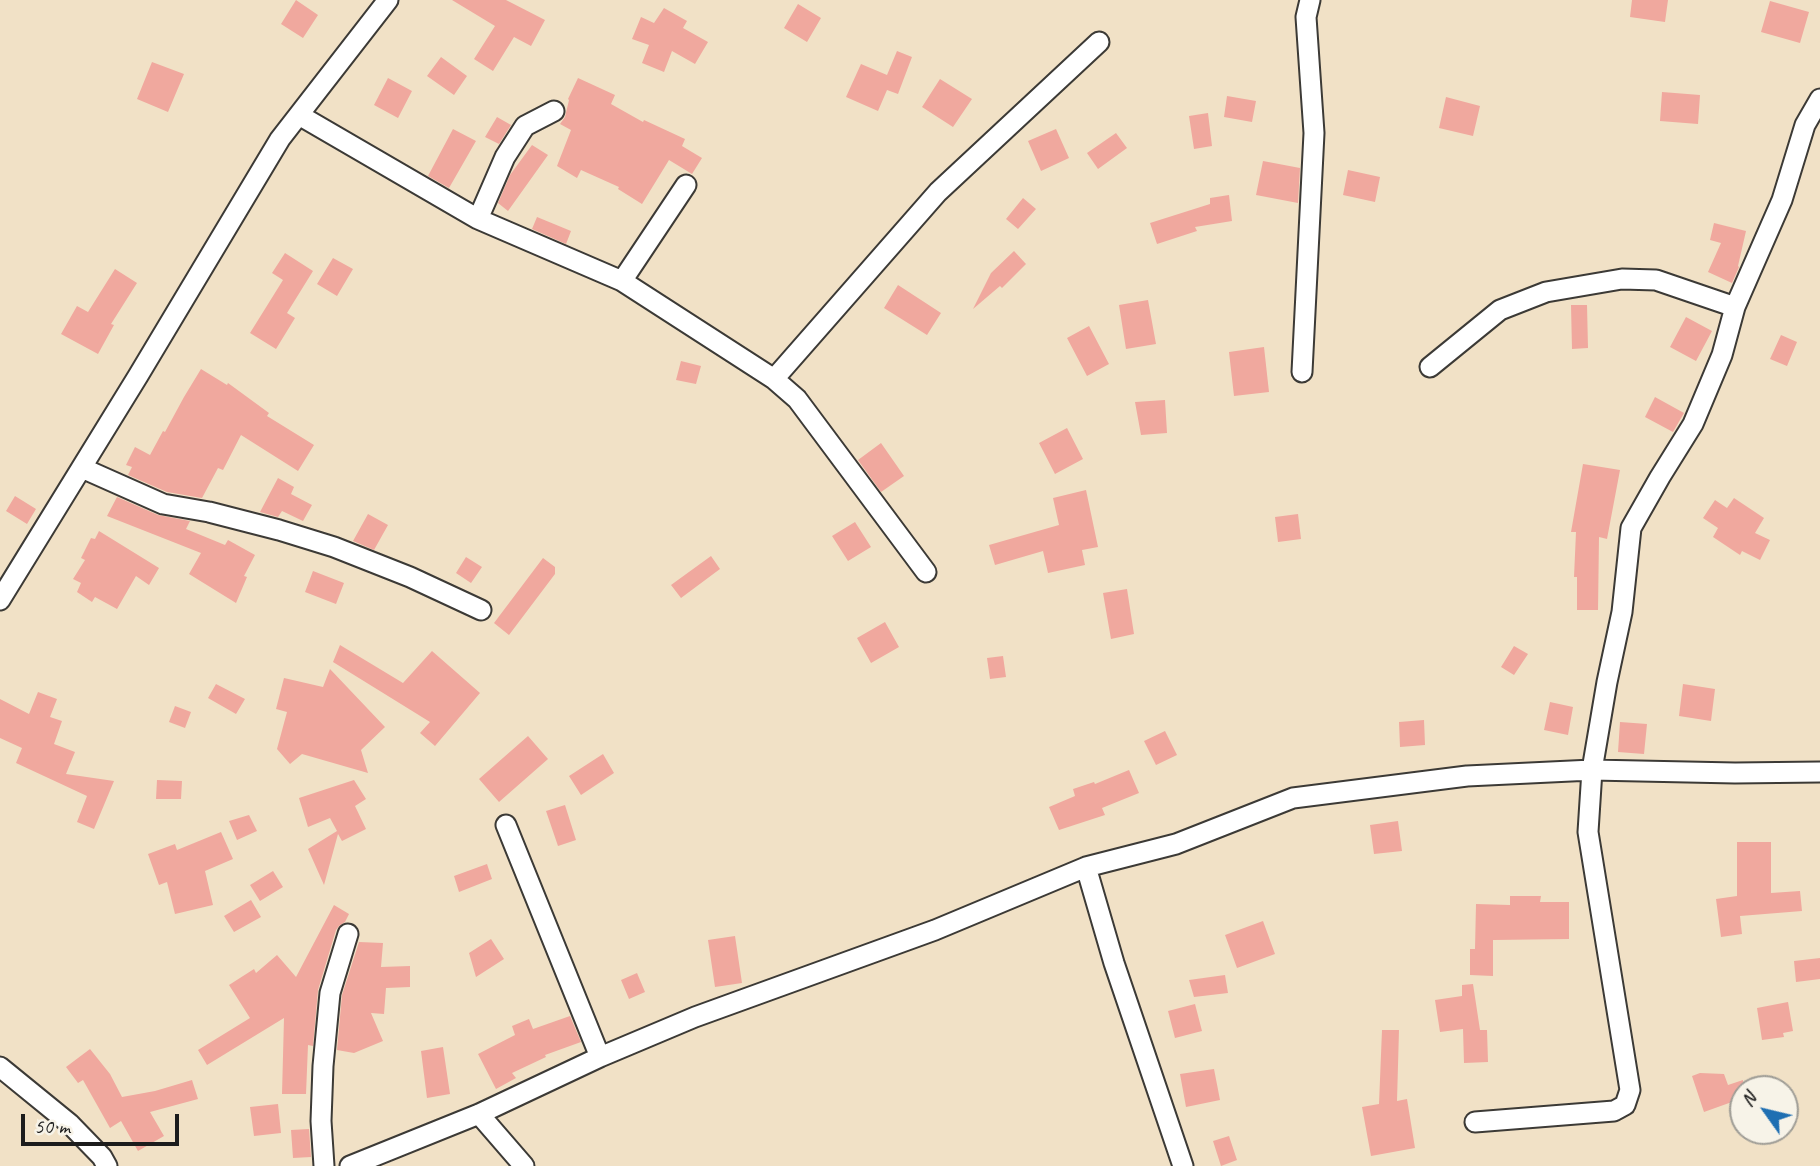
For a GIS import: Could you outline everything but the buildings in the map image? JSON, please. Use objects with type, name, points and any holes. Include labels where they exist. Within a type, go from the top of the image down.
[{"type":"street","points":[[0,600],[281,139],[388,0]]},
{"type":"street","points":[[1302,372],[1314,133],[1306,17],[1310,0]]},
{"type":"street","points":[[774,379],[938,192],[1099,42]]},
{"type":"street","points":[[1475,1122],[1614,1111],[1625,1105],[1630,1090],[1588,831],[1592,770],[1622,612],[1631,528],[1693,424],[1722,355],[1735,307],[1782,200],[1805,125],[1820,99]]},
{"type":"street","points":[[478,219],[505,157],[525,126],[554,111]]},
{"type":"street","points":[[299,115],[478,219],[622,281],[774,379],[797,398],[926,572]]},
{"type":"street","points":[[622,281],[686,185]]},
{"type":"street","points":[[1430,367],[1500,310],[1546,292],[1622,279],[1656,280],[1735,307]]},
{"type":"street","points":[[82,468],[163,504],[209,512],[334,547],[481,610]]},
{"type":"street","points":[[350,1166],[479,1114],[600,1057],[695,1017],[935,930],[1086,867],[1176,844],[1293,798],[1467,776],[1592,770],[1820,772]]},
{"type":"street","points":[[506,825],[600,1057]]},
{"type":"street","points":[[1086,867],[1114,963],[1183,1166]]},
{"type":"street","points":[[324,1166],[321,1121],[330,993],[348,934]]},
{"type":"street","points":[[0,1067],[70,1124],[102,1157],[107,1166]]},
{"type":"street","points":[[479,1114],[524,1166]]}]
